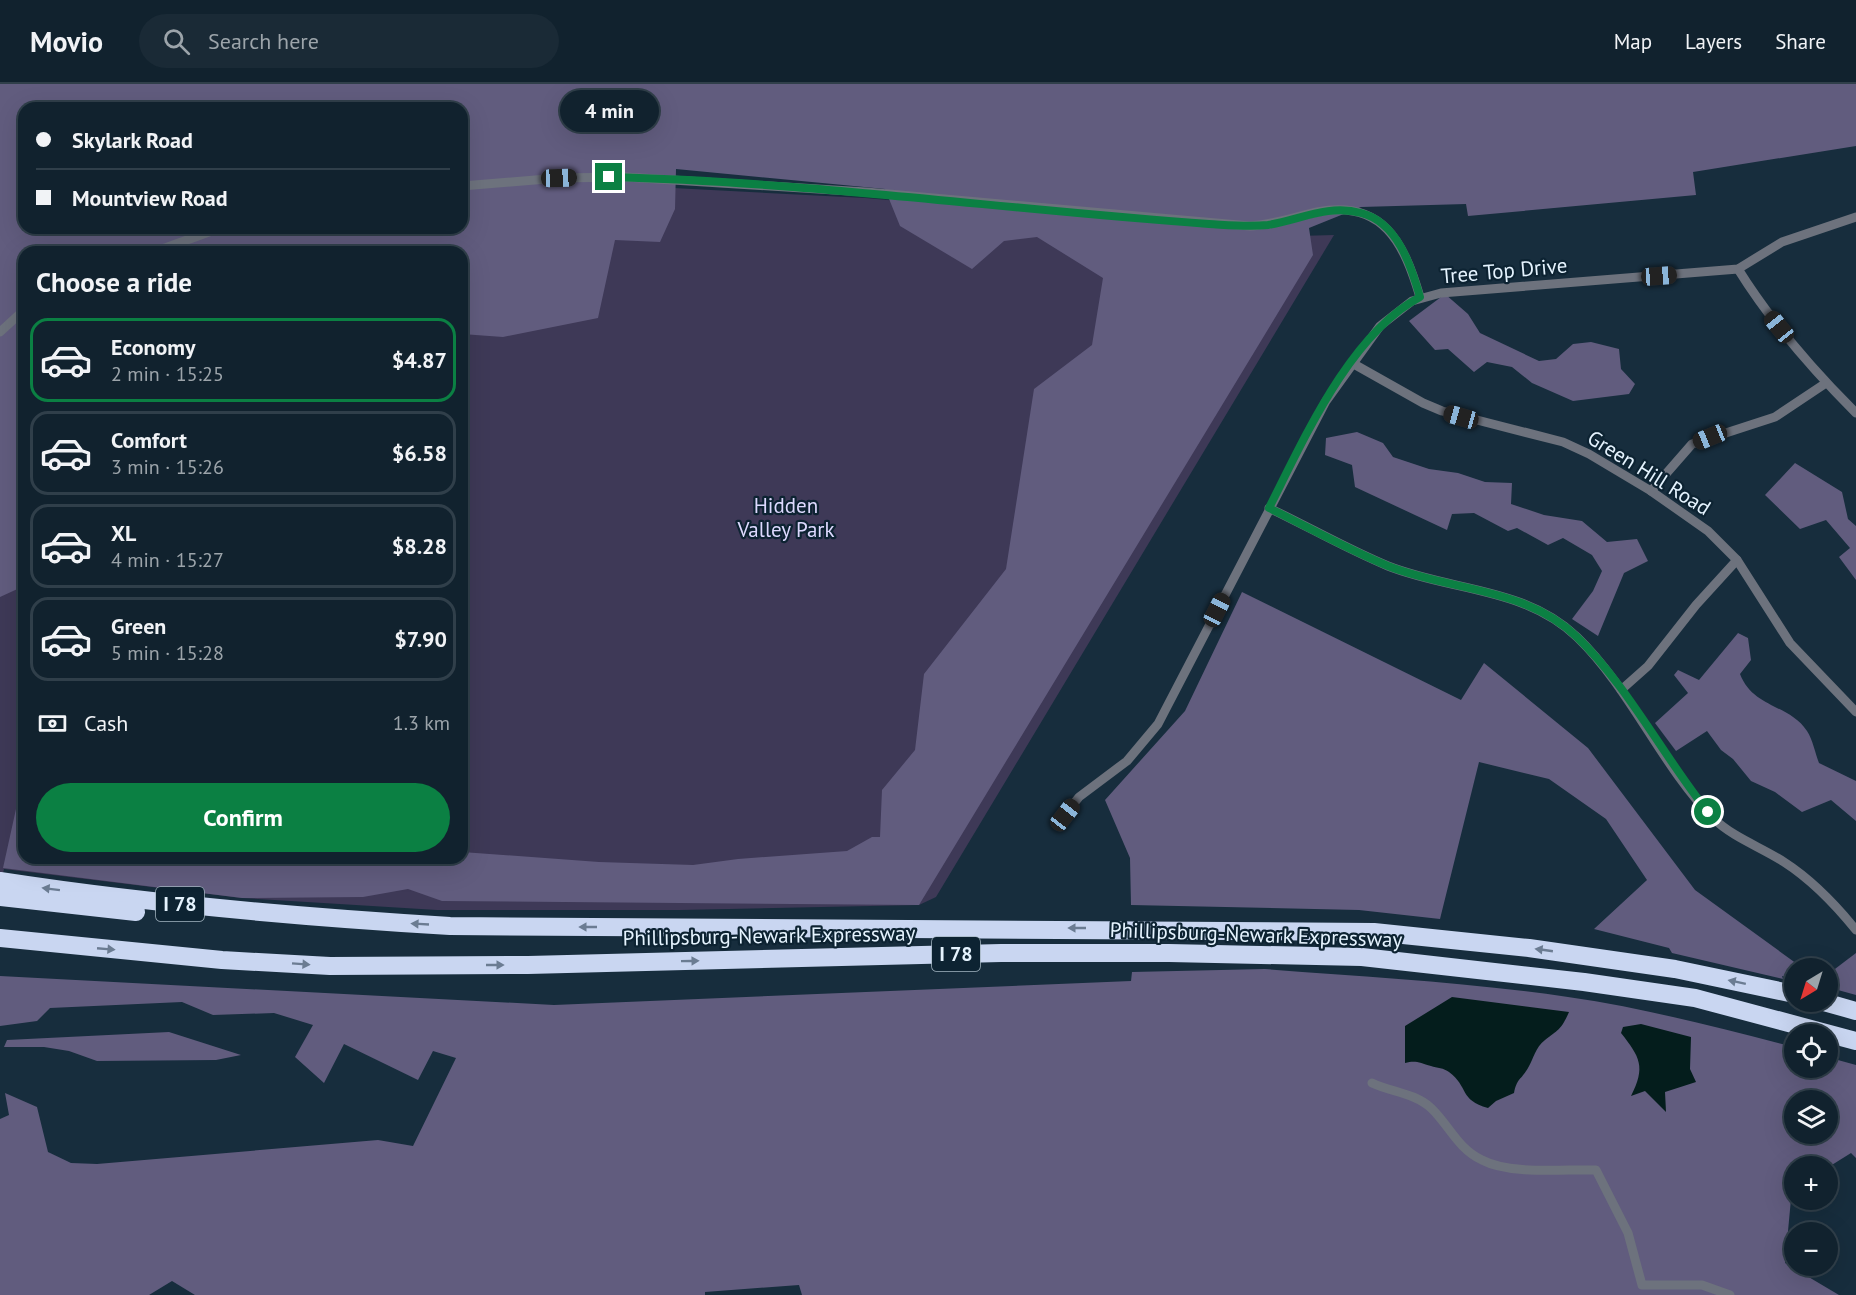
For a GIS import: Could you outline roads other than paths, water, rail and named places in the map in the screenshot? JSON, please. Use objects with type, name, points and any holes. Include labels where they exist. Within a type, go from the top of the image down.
[{"type":"highway","name":"Phillipsburg-Newark Expressway","points":[[0,881],[126,898],[360,921]]},
{"type":"highway","name":"Phillipsburg-Newark Expressway","points":[[0,897],[142,912],[242,919],[360,921],[450,926],[1374,932],[1574,954],[1675,969],[1784,992]]},
{"type":"highway","name":"Phillipsburg-Newark Expressway","points":[[0,939],[211,959],[330,966],[528,965],[1013,953],[1362,957],[1584,982],[1695,998],[1856,1041]]},
{"type":"highway","points":[[1838,1006],[1856,1011]]},
{"type":"street","points":[[468,186],[559,178],[625,177],[866,192],[1250,226],[1273,224],[1321,211],[1353,212],[1368,215],[1385,225],[1400,248],[1420,297]]},
{"type":"street","name":"Tree Top Drive","points":[[1065,815],[1079,797],[1127,760],[1158,724],[1326,401],[1380,327],[1420,297],[1460,291],[1738,269],[1782,242],[1856,217]]},
{"type":"street","points":[[170,246],[204,234]]},
{"type":"street","points":[[1738,269],[1758,301],[1826,383],[1856,413]]},
{"type":"street","points":[[0,332],[18,316]]},
{"type":"street","name":"Green Hill Road","points":[[1352,363],[1424,404],[1442,411],[1563,442],[1589,453],[1651,491],[1708,531],[1737,560],[1790,643],[1855,708]]},
{"type":"street","points":[[1651,491],[1692,444],[1775,417],[1826,383]]},
{"type":"street","points":[[1269,508],[1388,566],[1495,594],[1543,613],[1577,637],[1621,690],[1700,802],[1716,820],[1733,834],[1784,862],[1806,878],[1840,910],[1856,930]]},
{"type":"street","points":[[1621,690],[1648,666],[1696,605],[1737,560]]},
{"type":"street","points":[[1372,1083],[1420,1099],[1432,1109],[1460,1146],[1483,1161],[1518,1169],[1596,1170],[1628,1233],[1642,1285],[1702,1285],[1730,1295]]},
{"type":"park label","name":"Hidden Valley Park","points":[[786,518]]}]
